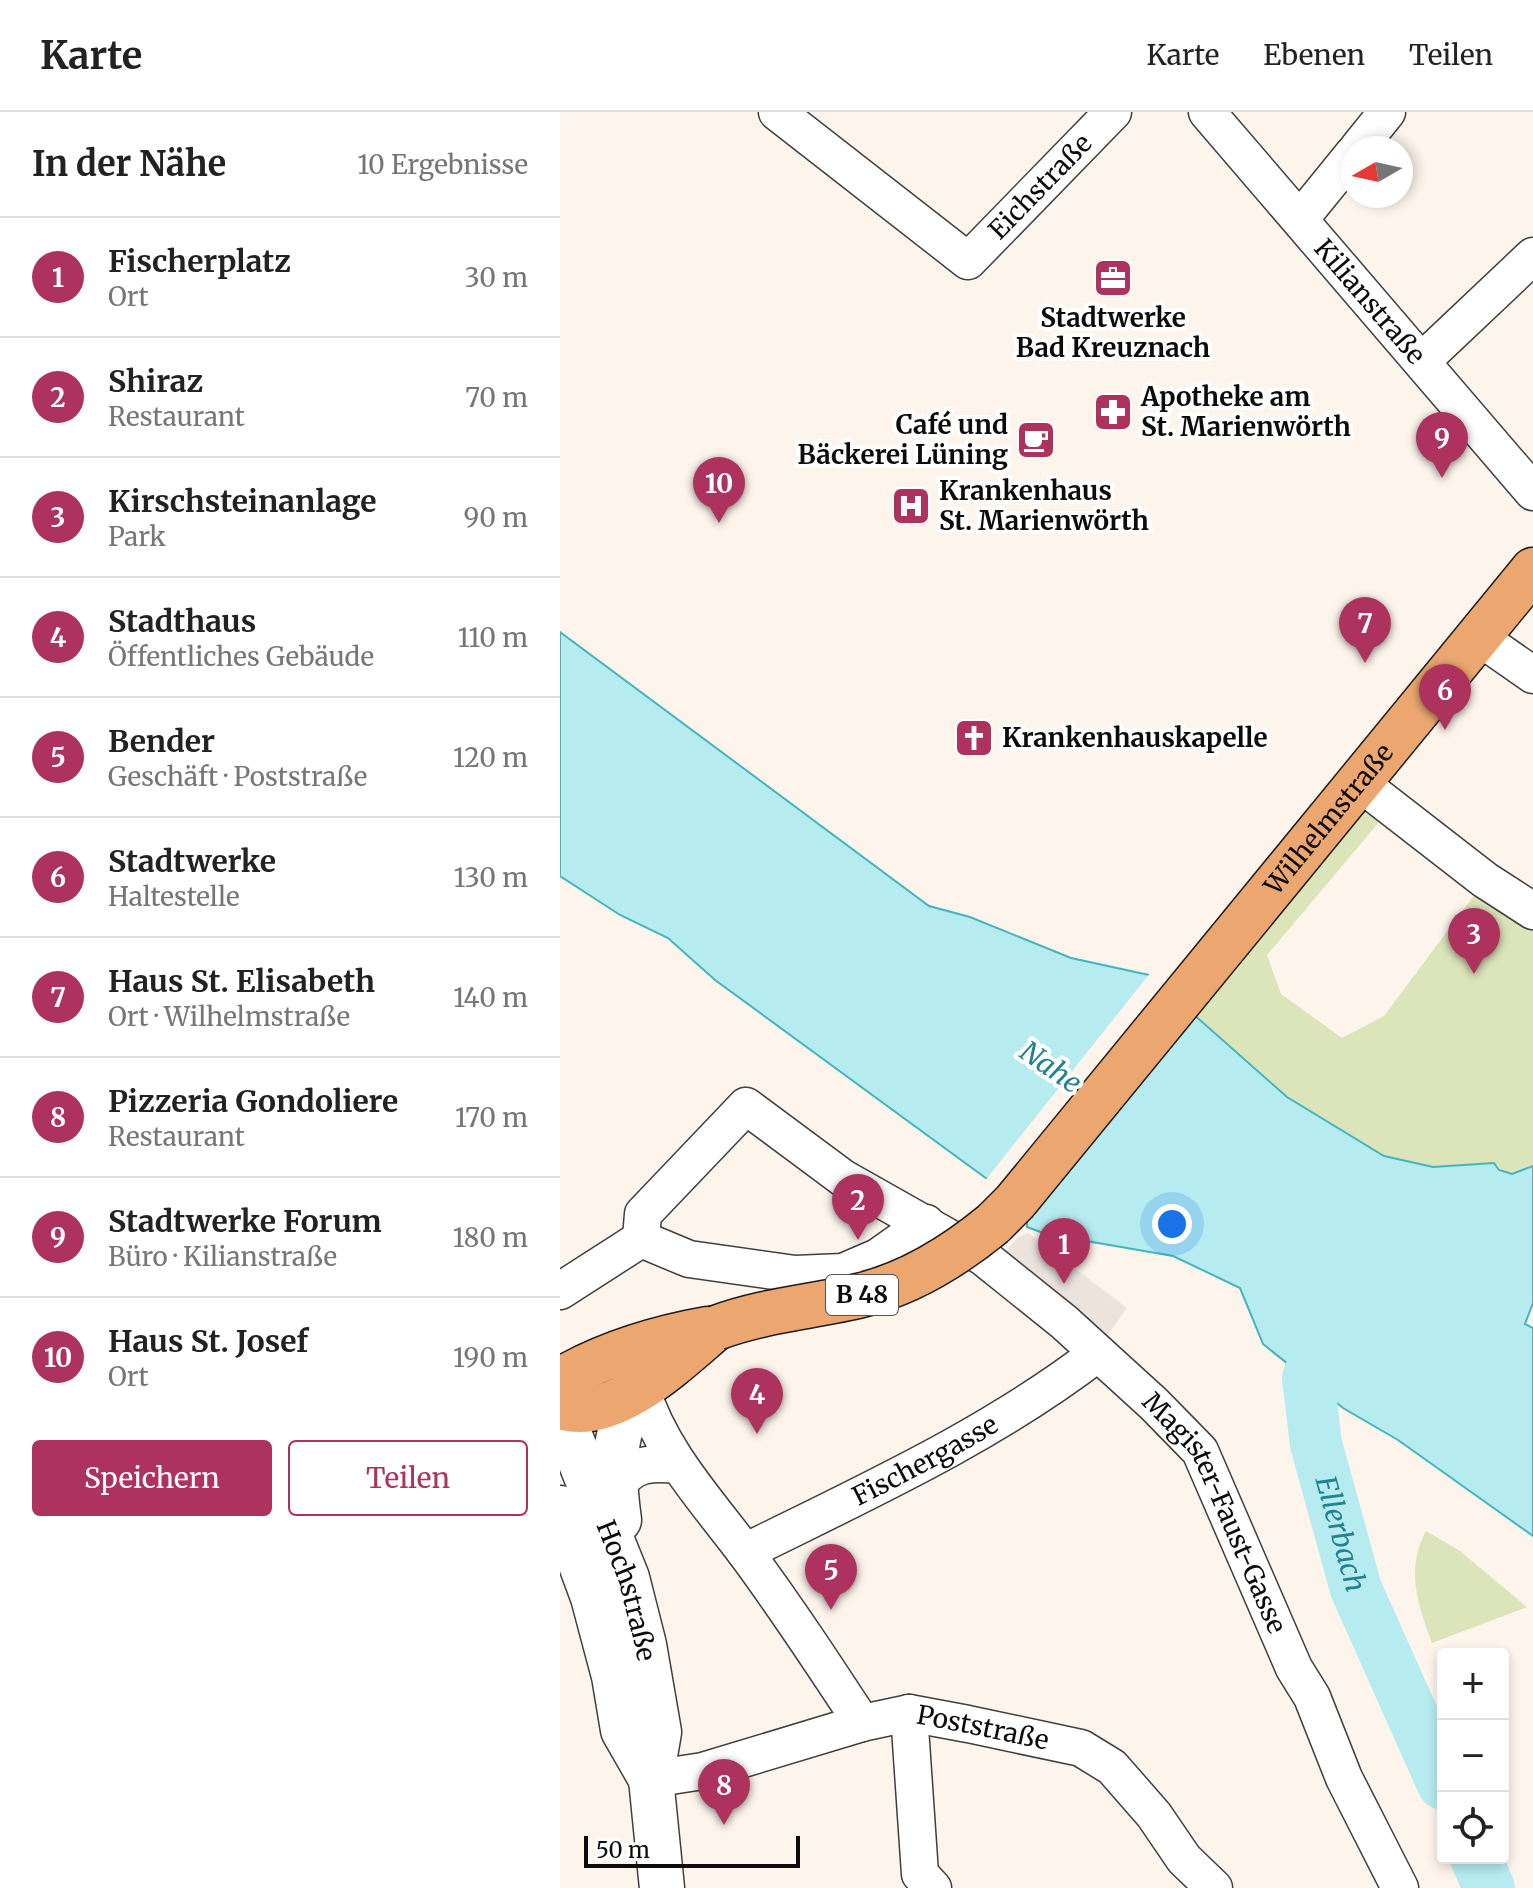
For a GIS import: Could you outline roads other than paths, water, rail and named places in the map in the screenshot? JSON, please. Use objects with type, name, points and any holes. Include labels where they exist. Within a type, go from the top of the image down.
[{"type":"main road","name":"Wilhelmstraße","points":[[671,1349],[716,1328],[771,1311],[876,1291],[923,1272],[973,1240],[1015,1202],[1533,570]]},
{"type":"main road","name":"B 48","points":[[560,1380],[590,1365],[671,1349]]},
{"type":"main road","points":[[560,1409],[592,1409],[641,1388],[671,1349]]},
{"type":"street","name":"Eichstraße","points":[[777,112],[968,261],[1113,112]]},
{"type":"street","name":"Kilianstraße","points":[[1207,112],[1533,492]]},
{"type":"street","points":[[1368,136],[1387,112]]},
{"type":"street","points":[[1301,218],[1341,169]]},
{"type":"street","points":[[1422,361],[1533,256]]},
{"type":"street","points":[[1480,638],[1533,675]]},
{"type":"street","points":[[1360,783],[1485,880],[1533,911]]},
{"type":"street","name":"Magister-Faust-Gasse","points":[[641,1239],[643,1214],[746,1106],[843,1178],[983,1257],[1098,1353],[1200,1451],[1294,1668],[1312,1697],[1344,1778],[1400,1888]]},
{"type":"street","points":[[560,1291],[641,1239],[689,1259],[795,1274],[843,1272],[878,1257],[926,1223]]},
{"type":"street","name":"Fischergasse","points":[[745,1552],[938,1455],[1024,1407],[1098,1353]]},
{"type":"street","points":[[641,1388],[656,1428],[679,1465],[745,1552],[862,1723]]},
{"type":"street","points":[[627,1578],[615,1487],[617,1433],[641,1388]]},
{"type":"street","name":"Hochstraße","points":[[560,1409],[627,1578],[657,1711],[659,1732],[651,1779],[662,1888]]},
{"type":"street","points":[[615,1487],[635,1466],[649,1463],[679,1465]]},
{"type":"street","name":"Hochstraße","points":[[560,1508],[597,1611],[623,1730],[651,1779]]},
{"type":"street","points":[[909,1713],[923,1883]]},
{"type":"street","name":"Poststraße","points":[[651,1779],[703,1771],[862,1723],[909,1713],[1081,1748],[1112,1767],[1154,1815],[1184,1859],[1214,1888]]},
{"type":"water","name":"Nahe","points":[[560,632],[929,906],[970,917],[1071,958],[1149,975],[1287,1097],[1384,1156],[1433,1167],[1494,1163],[1499,1170],[1512,1174],[1533,1166],[1533,1303],[1525,1324],[1533,1328],[1533,1536],[1398,1440],[1343,1408],[1263,1344],[1240,1288],[1173,1256],[1046,1234],[1027,1227],[1027,1219],[987,1179],[715,980],[668,938],[620,915],[560,876]]},
{"type":"waterway","name":"Ellerbach","points":[[1334,1317],[1308,1378],[1316,1444],[1356,1589],[1437,1771]]},
{"type":"waterway","name":"Ellerbach","points":[[1479,1864],[1489,1888]]},
{"type":"place","name":"Stadtwerke Bad Kreuznach","points":[[1113,278]]},
{"type":"place","name":"Apotheke am St. Marienwörth","points":[[1113,412]]},
{"type":"place","name":"Café und Bäckerei Lüning","points":[[1036,440]]},
{"type":"place","name":"Stadtwerke Forum","points":[[1442,478]]},
{"type":"place","name":"Krankenhaus St. Marienwörth","points":[[911,506]]},
{"type":"place","name":"Haus St. Josef","points":[[719,523]]},
{"type":"place","name":"Haus St. Elisabeth","points":[[1365,663]]},
{"type":"place","name":"Stadtwerke","points":[[1445,730]]},
{"type":"place","name":"Krankenhauskapelle","points":[[974,738]]},
{"type":"place","name":"Kirschsteinanlage","points":[[1474,974]]},
{"type":"place","name":"Shiraz","points":[[858,1240]]},
{"type":"place","name":"Fischerplatz","points":[[1064,1284]]},
{"type":"place","name":"Stadthaus","points":[[757,1434]]},
{"type":"place","name":"Bender","points":[[831,1610]]},
{"type":"place","name":"Pizzeria Gondoliere","points":[[724,1825]]}]
